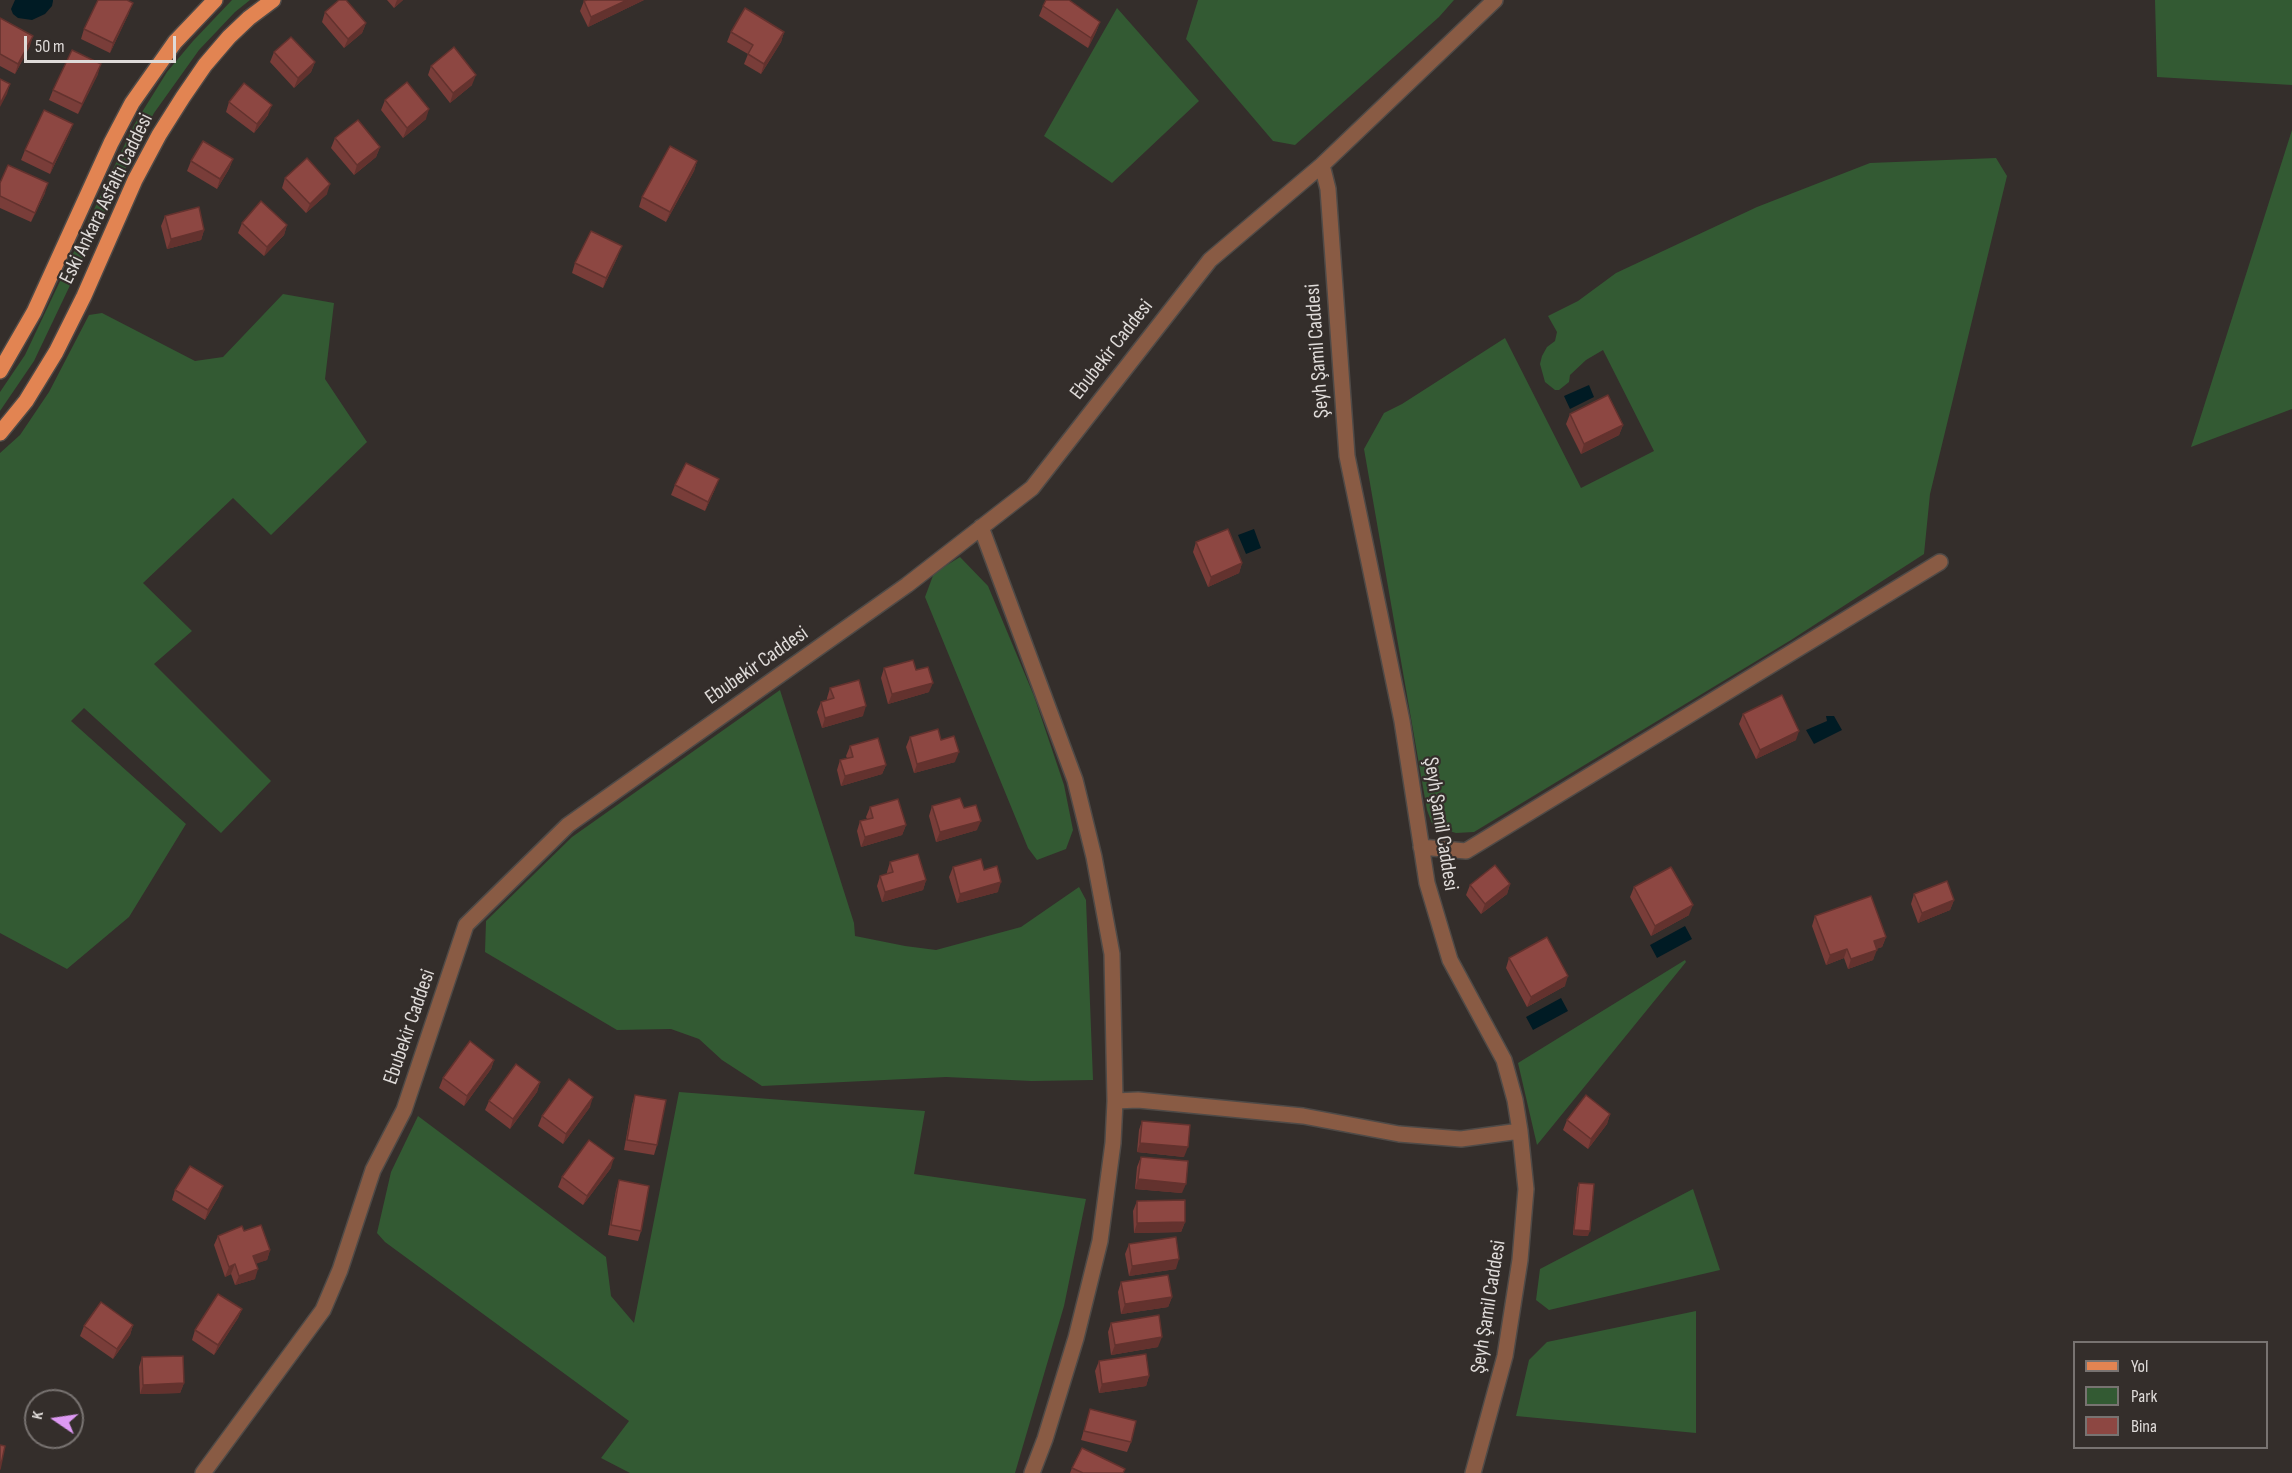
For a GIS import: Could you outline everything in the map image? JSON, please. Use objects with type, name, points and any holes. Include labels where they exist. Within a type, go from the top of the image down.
[{"type":"main road","name":"Eski Ankara Asfaltı Caddesi","points":[[0,371],[34,312],[111,143],[132,103],[175,42],[215,0]]},
{"type":"main road","name":"Eski Ankara Asfaltı Caddesi","points":[[0,433],[26,401],[56,352],[84,296],[135,180],[159,135],[205,65],[249,18],[273,0]]},
{"type":"street","name":"Ebubekir Caddesi","points":[[203,1473],[323,1310],[340,1270],[373,1170],[404,1110],[466,925],[568,825],[908,585],[1032,488],[1210,260],[1322,165],[1495,0]]},
{"type":"street","name":"Şeyh Şamil Caddesi","points":[[1322,165],[1328,189],[1347,456],[1402,721],[1426,882],[1444,946],[1504,1060],[1515,1100],[1520,1131],[1526,1190],[1520,1260],[1505,1356],[1473,1473]]},
{"type":"street","points":[[981,527],[1075,780],[1094,857],[1112,954],[1115,1101],[1113,1143],[1100,1240],[1076,1338],[1045,1439],[1032,1473]]},
{"type":"street","points":[[1421,847],[1466,851],[1907,580],[1940,562]]},
{"type":"street","points":[[1115,1101],[1138,1100],[1303,1116],[1399,1134],[1461,1139],[1520,1131]]},
{"type":"green space","points":[[232,0],[250,0],[235,12],[199,50],[154,113],[34,361],[0,411],[0,392],[25,355],[134,125],[167,72]]},
{"type":"green space","points":[[1198,0],[1454,0],[1439,17],[1295,145],[1273,141],[1186,39]]},
{"type":"green space","points":[[2155,0],[2292,0],[2292,85],[2157,77]]},
{"type":"green space","points":[[1117,8],[1199,101],[1112,183],[1044,136]]},
{"type":"green space","points":[[2292,130],[2292,409],[2191,447]]},
{"type":"green space","points":[[1996,158],[2007,176],[1930,494],[1924,554],[1791,640],[1474,832],[1456,833],[1433,826],[1427,810],[1364,449],[1384,413],[1402,404],[1505,338],[1581,488],[1654,451],[1603,350],[1586,360],[1570,375],[1569,382],[1559,390],[1555,390],[1545,382],[1540,364],[1547,347],[1555,341],[1557,332],[1548,316],[1578,301],[1616,273],[1757,207],[1870,163]]},
{"type":"green space","points":[[283,294],[334,303],[325,379],[367,442],[271,535],[233,498],[143,583],[192,631],[154,664],[271,781],[221,833],[84,708],[71,721],[186,824],[129,917],[67,969],[0,933],[0,453],[20,435],[49,392],[89,315],[102,313],[195,361],[223,357]]},
{"type":"green space","points":[[960,557],[988,586],[1034,696],[1064,785],[1073,830],[1066,849],[1037,860],[1028,848],[925,597],[934,573]]},
{"type":"green space","points":[[780,690],[854,923],[855,936],[936,950],[1021,927],[1079,887],[1086,900],[1093,1080],[1032,1081],[946,1077],[762,1086],[722,1060],[699,1039],[671,1029],[617,1030],[485,952],[486,921],[572,837]]},
{"type":"green space","points":[[1685,960],[1686,962],[1537,1145],[1518,1063]]},
{"type":"green space","points":[[679,1092],[925,1111],[914,1174],[1086,1199],[1064,1306],[1015,1473],[630,1473],[601,1458],[629,1421],[385,1242],[377,1233],[391,1172],[418,1116],[606,1257],[611,1296],[634,1323]]},
{"type":"green space","points":[[1693,1189],[1720,1270],[1549,1310],[1536,1300],[1540,1269]]},
{"type":"green space","points":[[1696,1311],[1696,1433],[1516,1416],[1529,1360],[1547,1342]]},
{"type":"water","points":[[15,0],[53,1],[45,14],[32,20],[18,18],[13,14],[11,9]]},
{"type":"water","points":[[1589,385],[1594,397],[1570,409],[1564,396]]},
{"type":"water","points":[[1254,529],[1261,548],[1246,554],[1238,535]]},
{"type":"water","points":[[1826,716],[1834,716],[1842,730],[1814,744],[1806,730],[1827,721]]},
{"type":"water","points":[[1685,926],[1692,939],[1657,958],[1650,945]]},
{"type":"water","points":[[1561,998],[1568,1011],[1533,1030],[1526,1017]]},
{"type":"building","points":[[98,0],[127,0],[133,3],[113,43],[84,29]]},
{"type":"building","points":[[339,0],[346,0],[366,23],[348,39],[325,12]]},
{"type":"building","points":[[627,0],[591,17],[584,1]]},
{"type":"building","points":[[1046,0],[1069,0],[1100,22],[1091,38],[1043,6]]},
{"type":"building","points":[[745,8],[784,32],[764,64],[748,54],[753,45],[731,32]]},
{"type":"building","points":[[0,18],[33,36],[18,64],[0,54]]},
{"type":"building","points":[[291,37],[315,62],[298,78],[274,52]]},
{"type":"building","points":[[454,47],[476,75],[453,93],[431,66]]},
{"type":"building","points":[[72,50],[101,64],[82,104],[53,90]]},
{"type":"building","points":[[0,79],[10,84],[0,104]]},
{"type":"building","points":[[407,82],[429,109],[407,128],[385,100]]},
{"type":"building","points":[[244,83],[272,105],[257,124],[229,102]]},
{"type":"building","points":[[44,110],[73,124],[53,164],[25,150]]},
{"type":"building","points":[[358,120],[380,147],[357,165],[335,138]]},
{"type":"building","points":[[203,141],[233,159],[220,179],[191,161]]},
{"type":"building","points":[[670,146],[697,161],[670,212],[642,197]]},
{"type":"building","points":[[307,158],[330,184],[310,204],[285,178]]},
{"type":"building","points":[[8,165],[48,183],[35,213],[0,196],[0,183]]},
{"type":"building","points":[[261,201],[287,225],[267,247],[242,223]]},
{"type":"building","points":[[199,207],[204,230],[171,239],[165,216]]},
{"type":"building","points":[[591,231],[622,246],[606,278],[575,263]]},
{"type":"building","points":[[1608,395],[1623,425],[1584,444],[1570,414]]},
{"type":"building","points":[[686,463],[719,479],[708,502],[675,485]]},
{"type":"building","points":[[1228,529],[1242,563],[1211,577],[1196,542]]},
{"type":"building","points":[[913,660],[916,670],[928,667],[933,683],[892,694],[884,668]]},
{"type":"building","points":[[859,680],[866,706],[825,718],[821,702],[834,698],[830,688]]},
{"type":"building","points":[[1782,695],[1799,731],[1760,750],[1743,714]]},
{"type":"building","points":[[938,729],[941,740],[954,736],[959,752],[917,764],[910,737]]},
{"type":"building","points":[[878,738],[886,765],[845,776],[840,760],[853,757],[850,746]]},
{"type":"building","points":[[960,798],[964,808],[976,805],[981,821],[940,832],[932,806]]},
{"type":"building","points":[[898,799],[906,825],[865,837],[860,821],[873,818],[870,807]]},
{"type":"building","points":[[918,854],[926,880],[885,892],[880,876],[893,872],[890,862]]},
{"type":"building","points":[[981,859],[984,870],[997,866],[1001,882],[960,894],[953,867]]},
{"type":"building","points":[[1495,865],[1510,884],[1485,904],[1470,885]]},
{"type":"building","points":[[1671,867],[1693,905],[1655,926],[1634,887]]},
{"type":"building","points":[[1947,881],[1954,900],[1922,913],[1914,894]]},
{"type":"building","points":[[1871,896],[1886,937],[1874,941],[1877,950],[1851,959],[1847,949],[1830,955],[1815,916]]},
{"type":"building","points":[[1547,937],[1568,976],[1531,997],[1509,958]]},
{"type":"building","points":[[470,1041],[494,1060],[467,1096],[443,1078]]},
{"type":"building","points":[[516,1064],[540,1082],[513,1119],[489,1101]]},
{"type":"building","points":[[569,1079],[593,1097],[566,1134],[542,1116]]},
{"type":"building","points":[[635,1095],[666,1100],[657,1145],[627,1140]]},
{"type":"building","points":[[1586,1095],[1610,1114],[1591,1139],[1567,1120]]},
{"type":"building","points":[[1142,1121],[1190,1125],[1188,1147],[1140,1143]]},
{"type":"building","points":[[589,1140],[614,1158],[587,1196],[562,1177]]},
{"type":"building","points":[[1141,1157],[1188,1161],[1186,1184],[1138,1179]]},
{"type":"building","points":[[190,1166],[223,1186],[208,1210],[175,1190]]},
{"type":"building","points":[[619,1180],[649,1186],[641,1231],[611,1225]]},
{"type":"building","points":[[1579,1183],[1594,1184],[1590,1231],[1574,1230]]},
{"type":"building","points":[[1185,1200],[1185,1222],[1137,1223],[1137,1201]]},
{"type":"building","points":[[261,1225],[270,1250],[253,1256],[258,1269],[239,1276],[235,1264],[229,1267],[218,1236],[242,1226],[244,1231]]},
{"type":"building","points":[[1176,1237],[1179,1259],[1132,1266],[1129,1244]]},
{"type":"building","points":[[1168,1275],[1172,1297],[1125,1304],[1121,1282]]},
{"type":"building","points":[[218,1294],[242,1309],[218,1345],[195,1330]]},
{"type":"building","points":[[101,1302],[133,1325],[117,1349],[84,1326]]},
{"type":"building","points":[[1159,1315],[1162,1337],[1115,1345],[1111,1323]]},
{"type":"building","points":[[1146,1354],[1149,1376],[1102,1384],[1099,1361]]},
{"type":"building","points":[[183,1356],[184,1383],[143,1385],[142,1357]]},
{"type":"building","points":[[1090,1409],[1136,1421],[1131,1442],[1084,1431]]},
{"type":"building","points":[[0,1445],[5,1446],[0,1469]]},
{"type":"building","points":[[1082,1448],[1125,1469],[1123,1473],[1083,1473],[1072,1468]]}]
